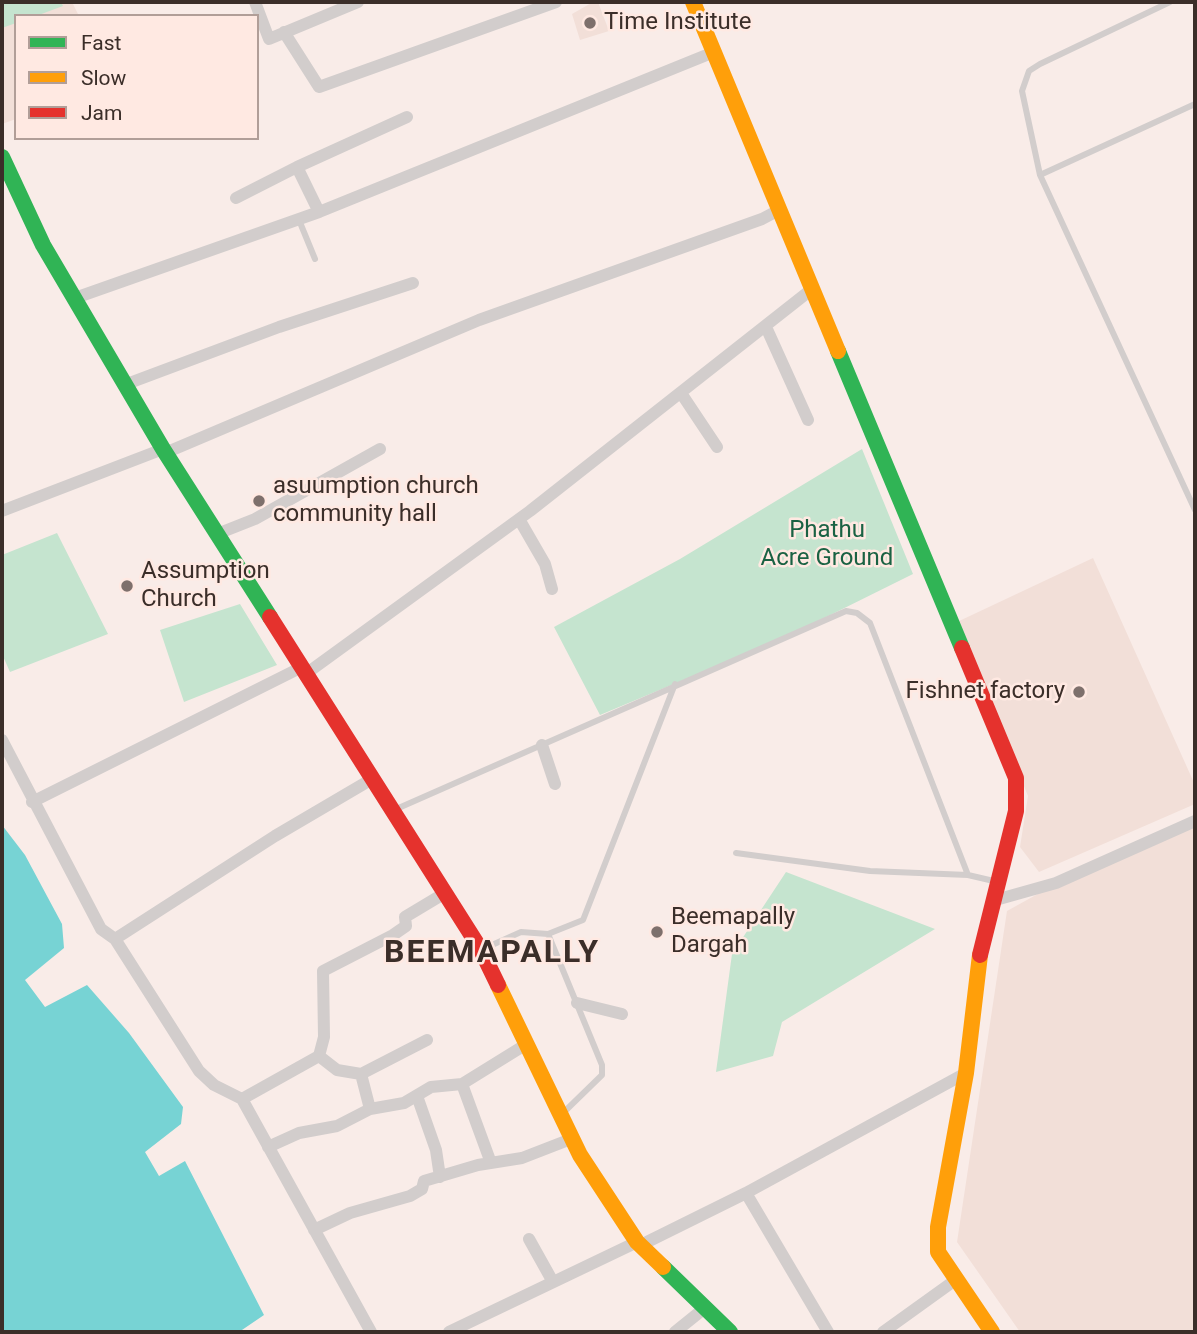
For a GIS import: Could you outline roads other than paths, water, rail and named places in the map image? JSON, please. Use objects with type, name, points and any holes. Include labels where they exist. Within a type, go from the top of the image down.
[{"type":"street","points":[[259,14],[269,39],[358,2]]},
{"type":"street","points":[[284,32],[319,87],[556,2]]},
{"type":"street","points":[[693,2],[1016,778],[1016,811],[1000,883],[982,938],[966,1073],[939,1227],[938,1252],[954,1282],[992,1332]]},
{"type":"street","points":[[75,298],[319,212],[714,52]]},
{"type":"street","points":[[236,198],[407,117]]},
{"type":"street","points":[[2,157],[43,244],[124,385],[481,950],[571,1139],[639,1243],[730,1332]]},
{"type":"street","points":[[298,167],[319,212]]},
{"type":"street","points":[[2,511],[164,451],[479,320],[762,219],[779,210]]},
{"type":"street","points":[[124,385],[279,327],[413,283]]},
{"type":"street","points":[[32,803],[305,670],[519,519],[812,289]]},
{"type":"street","points":[[766,327],[808,420]]},
{"type":"street","points":[[681,393],[717,447]]},
{"type":"street","points":[[217,534],[255,519],[380,449]]},
{"type":"street","points":[[519,519],[545,564],[552,589]]},
{"type":"street","points":[[2,740],[32,803],[95,920],[101,929],[114,939],[199,1071],[214,1085],[242,1099],[371,1332]]},
{"type":"street","points":[[542,745],[555,784]]},
{"type":"street","points":[[114,939],[275,836],[372,779]]},
{"type":"street","points":[[992,901],[1056,883],[1195,821]]},
{"type":"street","points":[[242,1099],[318,1056],[324,1037],[323,971],[393,935],[406,926],[405,917],[445,893]]},
{"type":"street","points":[[577,1003],[622,1014]]},
{"type":"street","points":[[318,1056],[337,1070],[361,1074],[427,1040]]},
{"type":"street","points":[[268,1147],[299,1132],[337,1126],[370,1109],[404,1103],[431,1087],[462,1084],[526,1045]]},
{"type":"street","points":[[449,1332],[746,1193],[966,1073]]},
{"type":"street","points":[[361,1074],[370,1109]]},
{"type":"street","points":[[462,1084],[491,1163]]},
{"type":"street","points":[[416,1096],[436,1150],[440,1177]]},
{"type":"street","points":[[314,1230],[350,1213],[410,1196],[422,1189],[424,1181],[491,1163],[522,1158],[571,1139]]},
{"type":"street","points":[[746,1193],[828,1332]]},
{"type":"street","points":[[528,1239],[553,1282]]},
{"type":"street","points":[[883,1332],[954,1282]]},
{"type":"street","points":[[675,1332],[706,1307]]},
{"type":"lane","points":[[1170,2],[1029,71],[1023,91],[1040,175],[1195,510]]},
{"type":"lane","points":[[1040,175],[1195,104]]},
{"type":"lane","points":[[298,218],[315,260]]},
{"type":"lane","points":[[392,811],[675,684],[846,611],[864,617],[870,623],[968,875]]},
{"type":"lane","points":[[481,950],[521,932],[548,934],[583,919],[675,684]]},
{"type":"lane","points":[[736,853],[870,871],[968,875],[1000,883]]},
{"type":"lane","points":[[548,934],[599,1055],[602,1075],[559,1117]]},
{"type":"water","points":[[2,825],[25,855],[62,924],[64,948],[25,980],[45,1007],[87,985],[129,1033],[183,1107],[181,1124],[145,1152],[159,1176],[185,1161],[264,1315],[239,1332],[2,1332]]},
{"type":"place","name":"Time Institute","points":[[590,23]]},
{"type":"place","name":"asuumption church community hall","points":[[259,501]]},
{"type":"place","name":"Assumption Church","points":[[127,586]]},
{"type":"place","name":"Fishnet factory","points":[[1079,692]]},
{"type":"place","name":"Beemapally Dargah","points":[[657,932]]},
{"type":"district","name":"BEEMAPALLY","points":[[492,954]]},
{"type":"park label","name":"Phathu Acre Ground","points":[[827,545]]}]
